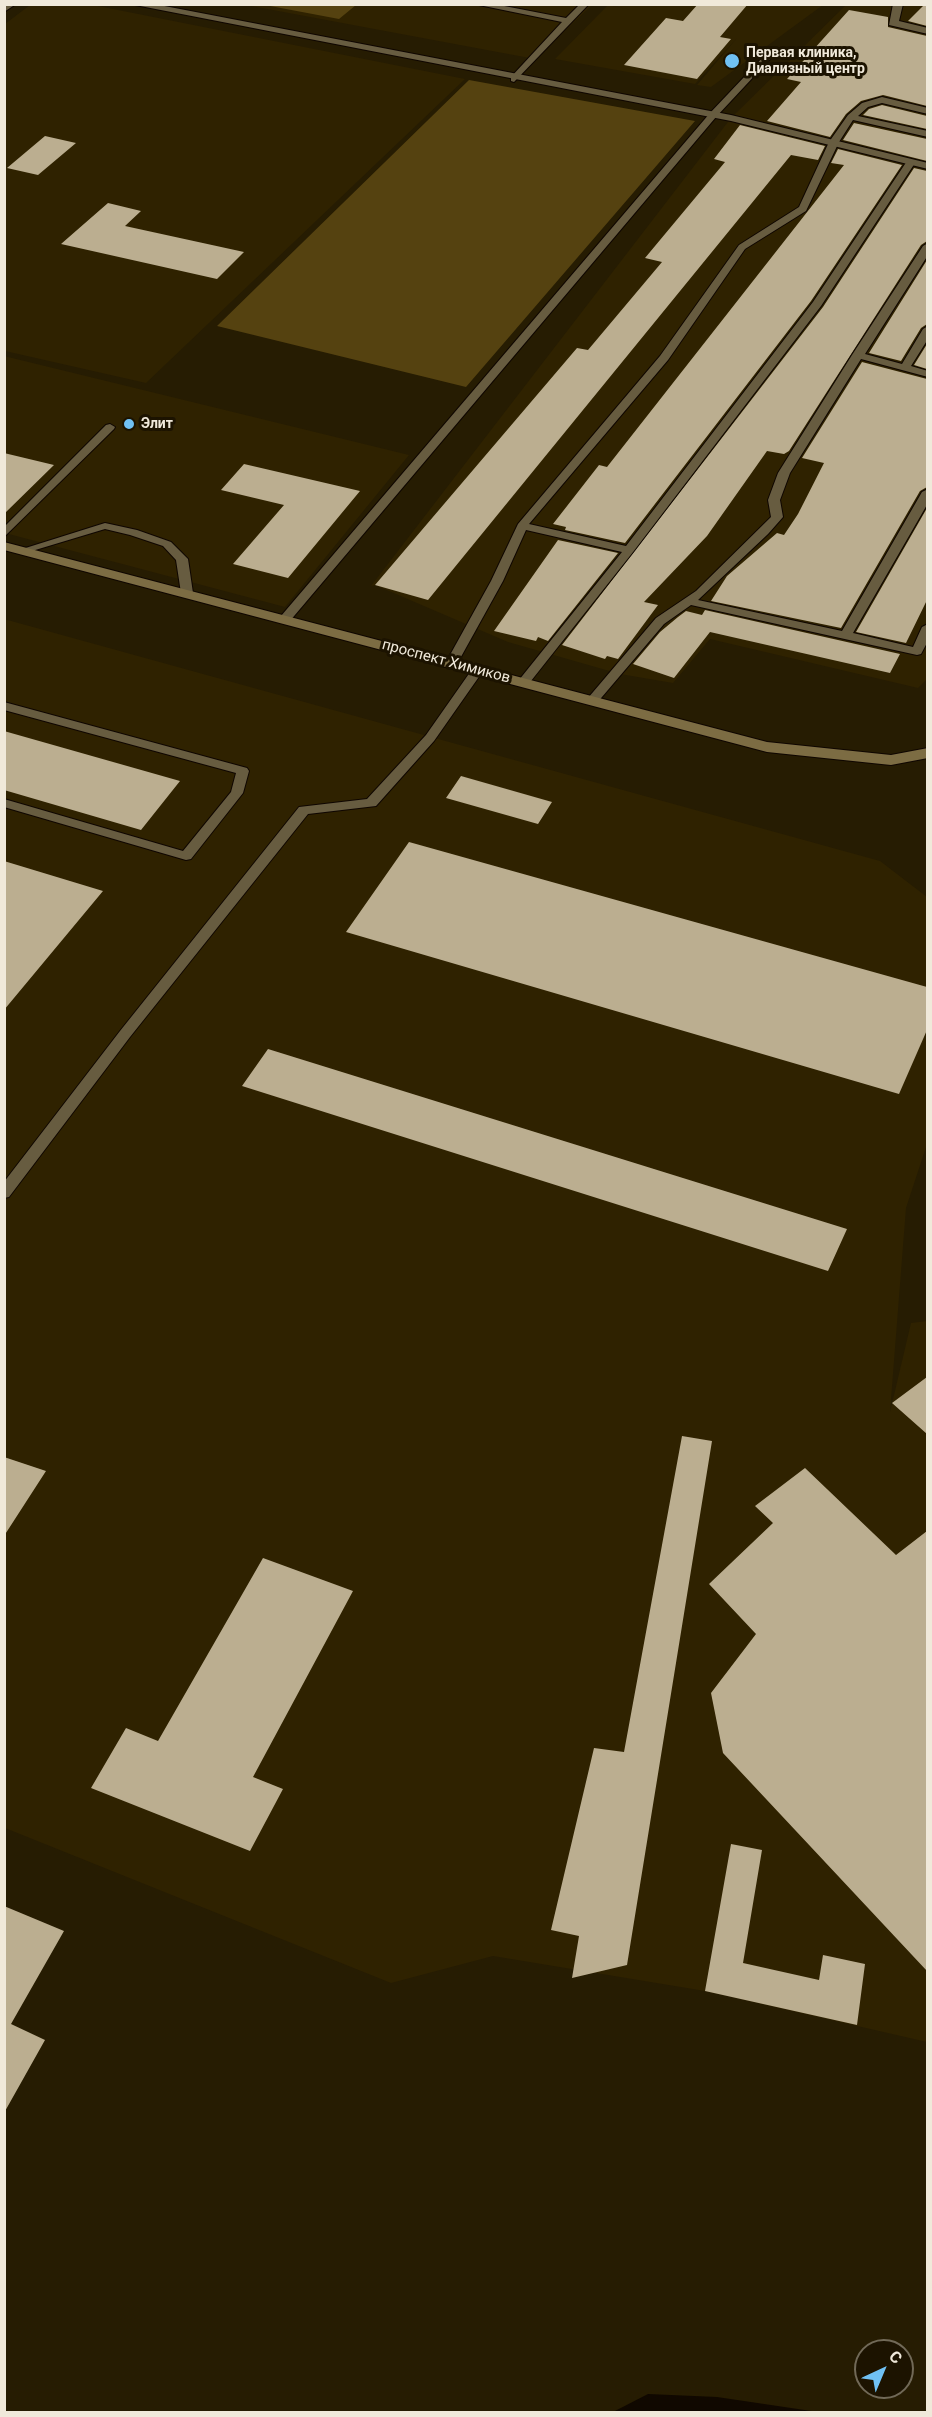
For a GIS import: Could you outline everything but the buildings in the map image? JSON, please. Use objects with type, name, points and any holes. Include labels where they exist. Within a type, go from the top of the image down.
[{"type":"main road","name":"проспект Химиков","points":[[4,546],[767,747],[891,760],[927,753]]},
{"type":"street","points":[[4,9],[11,4]]},
{"type":"street","points":[[135,4],[514,79],[713,115],[927,166]]},
{"type":"street","points":[[898,4],[893,23],[927,31]]},
{"type":"lane","points":[[478,4],[568,21]]},
{"type":"lane","points":[[514,79],[585,4]]},
{"type":"lane","points":[[285,619],[713,115],[768,57]]},
{"type":"lane","points":[[451,664],[497,581],[522,526],[664,358],[742,247],[803,209],[834,142],[851,117],[866,105],[882,100],[927,111]]},
{"type":"lane","points":[[851,117],[927,134]]},
{"type":"lane","points":[[523,683],[629,550],[817,304],[910,163]]},
{"type":"lane","points":[[592,701],[660,621],[689,601],[756,540],[777,517],[774,500],[784,473],[927,246]]},
{"type":"lane","points":[[905,369],[927,329]]},
{"type":"lane","points":[[857,355],[927,374]]},
{"type":"lane","points":[[4,534],[110,427]]},
{"type":"lane","points":[[846,635],[927,492]]},
{"type":"lane","points":[[22,550],[105,526],[133,532],[167,544],[182,559],[188,593]]},
{"type":"lane","points":[[522,526],[629,550]]},
{"type":"lane","points":[[689,601],[917,651],[927,627]]},
{"type":"lane","points":[[4,1193],[125,1034],[304,810],[371,803],[430,738],[477,671]]},
{"type":"lane","points":[[4,706],[243,771],[237,793],[186,856],[4,803]]},
{"type":"shaded area","points":[[356,4],[339,19],[265,5]]},
{"type":"shaded area","points":[[30,5],[93,5],[465,79],[146,383],[5,351],[5,24]]},
{"type":"shaded area","points":[[246,5],[592,5],[535,59]]},
{"type":"shaded area","points":[[608,5],[632,10],[609,5],[823,5],[711,87],[697,85],[737,38],[695,84],[555,59]]},
{"type":"shaded area","points":[[846,5],[927,5],[927,679],[918,688],[710,639],[673,683],[620,674],[508,642],[375,585],[371,586],[731,118]]},
{"type":"shaded area","points":[[469,80],[695,121],[466,387],[217,326]]},
{"type":"shaded area","points":[[4,356],[409,455],[285,607],[5,533]]},
{"type":"shaded area","points":[[4,619],[880,861],[927,897],[927,1144],[906,1208],[890,1412],[911,1323],[927,1321],[927,2042],[705,1991],[493,1956],[391,1983],[5,1828]]},
{"type":"shaded area","points":[[648,2394],[717,2397],[818,2412],[613,2412]]},
{"type":"place","name":"Первая клиника, Диализный центр","points":[[732,61]]},
{"type":"place","name":"Элит","points":[[129,424]]}]
